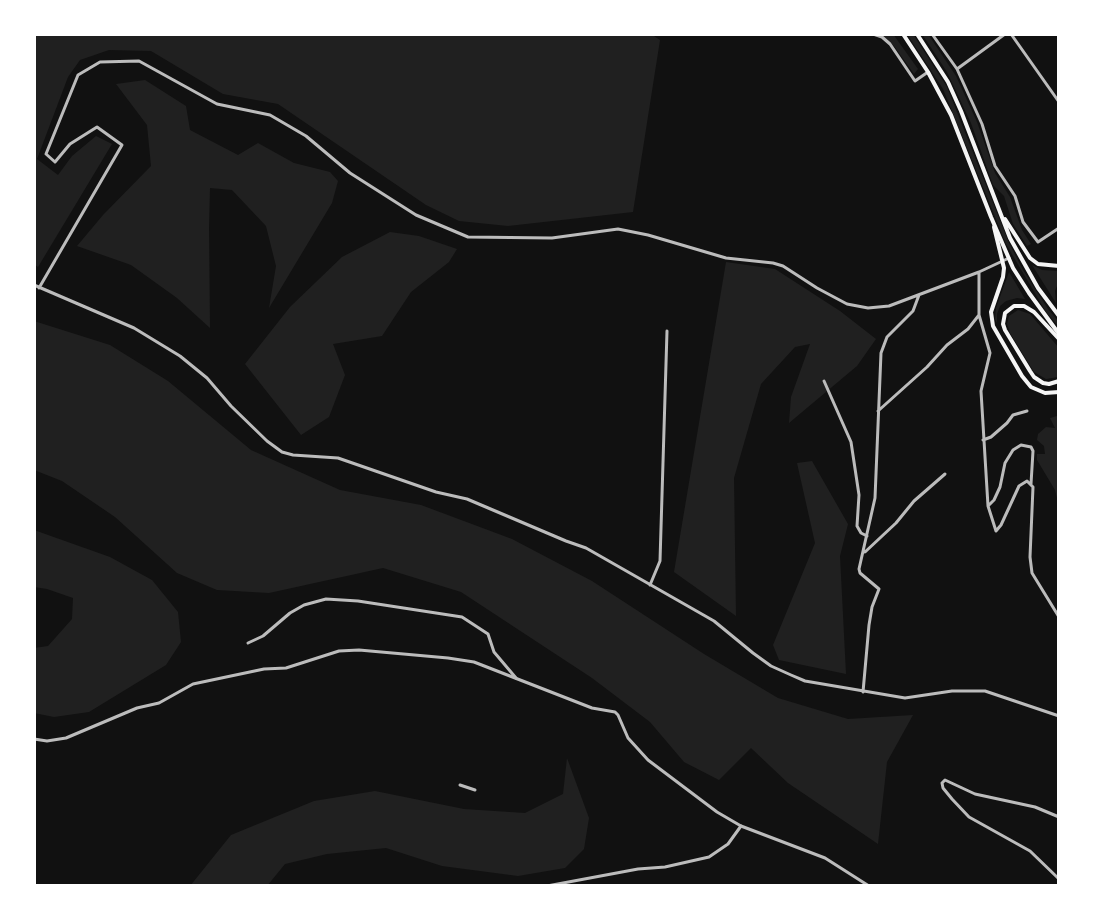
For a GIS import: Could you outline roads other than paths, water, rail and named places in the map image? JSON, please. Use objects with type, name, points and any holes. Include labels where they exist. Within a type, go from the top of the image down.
[{"type":"main road","points":[[903,34],[951,115],[1006,260],[1059,336]]},
{"type":"main road","points":[[917,34],[948,82],[1022,260],[1059,316]]},
{"type":"main road","points":[[998,207],[1030,258],[1038,264],[1059,266]]},
{"type":"main road","points":[[1006,260],[991,312],[993,326],[1031,387],[1045,393],[1059,392]]},
{"type":"main road","points":[[1059,289],[1059,301]]},
{"type":"main road","points":[[1059,336],[1024,306],[1014,306],[1005,313],[1005,330],[1034,377],[1049,384],[1059,381]]},
{"type":"street","points":[[873,34],[890,44],[915,81],[928,72]]},
{"type":"street","points":[[932,34],[957,69],[982,124],[995,166],[1015,196],[1023,222],[1038,242],[1059,228]]},
{"type":"street","points":[[957,69],[1008,34],[1059,102]]},
{"type":"street","points":[[39,288],[122,145],[97,127],[70,144],[55,162],[46,154],[78,75],[100,62],[139,61],[217,104],[270,115],[306,136],[350,173],[416,215],[468,237],[552,238],[618,229],[726,258],[783,266],[847,304],[868,308],[889,306],[1006,260]]},
{"type":"street","points":[[979,272],[979,315],[990,353],[981,391],[983,440],[988,506],[996,531],[1019,486],[1027,481],[1031,485]]},
{"type":"street","points":[[34,285],[134,328],[180,356],[207,378],[231,406],[282,452],[338,458],[436,492],[467,499],[586,548],[714,621],[771,666],[805,681],[905,698],[952,691],[985,691],[1059,716]]},
{"type":"street","points":[[863,692],[869,625],[879,589],[859,569],[875,498],[881,353],[887,337],[913,311],[919,295]]},
{"type":"street","points":[[878,412],[947,345],[968,329],[979,315]]},
{"type":"street","points":[[650,585],[660,561],[667,331]]},
{"type":"street","points":[[824,381],[850,439],[859,495],[857,526],[867,536]]},
{"type":"street","points":[[983,440],[991,437],[1013,415],[1027,411]]},
{"type":"street","points":[[988,506],[1000,487],[1005,463],[1013,450],[1021,445],[1031,447],[1032,573],[1059,617]]},
{"type":"street","points":[[862,554],[945,474]]},
{"type":"street","points":[[248,643],[263,636],[304,605],[326,599],[358,601],[462,617],[488,634],[494,652],[516,678]]},
{"type":"street","points":[[34,739],[47,741],[66,738],[137,708],[159,703],[193,684],[264,669],[286,668],[339,651],[359,650],[474,662],[592,708],[615,712],[628,738],[648,760],[717,812],[741,826],[825,858],[869,886]]},
{"type":"street","points":[[1059,817],[1035,807],[975,794],[945,780],[942,783],[969,817],[1030,851],[1059,879]]},
{"type":"street","points":[[460,785],[475,790]]},
{"type":"street","points":[[547,886],[709,857],[728,844],[741,826]]}]
